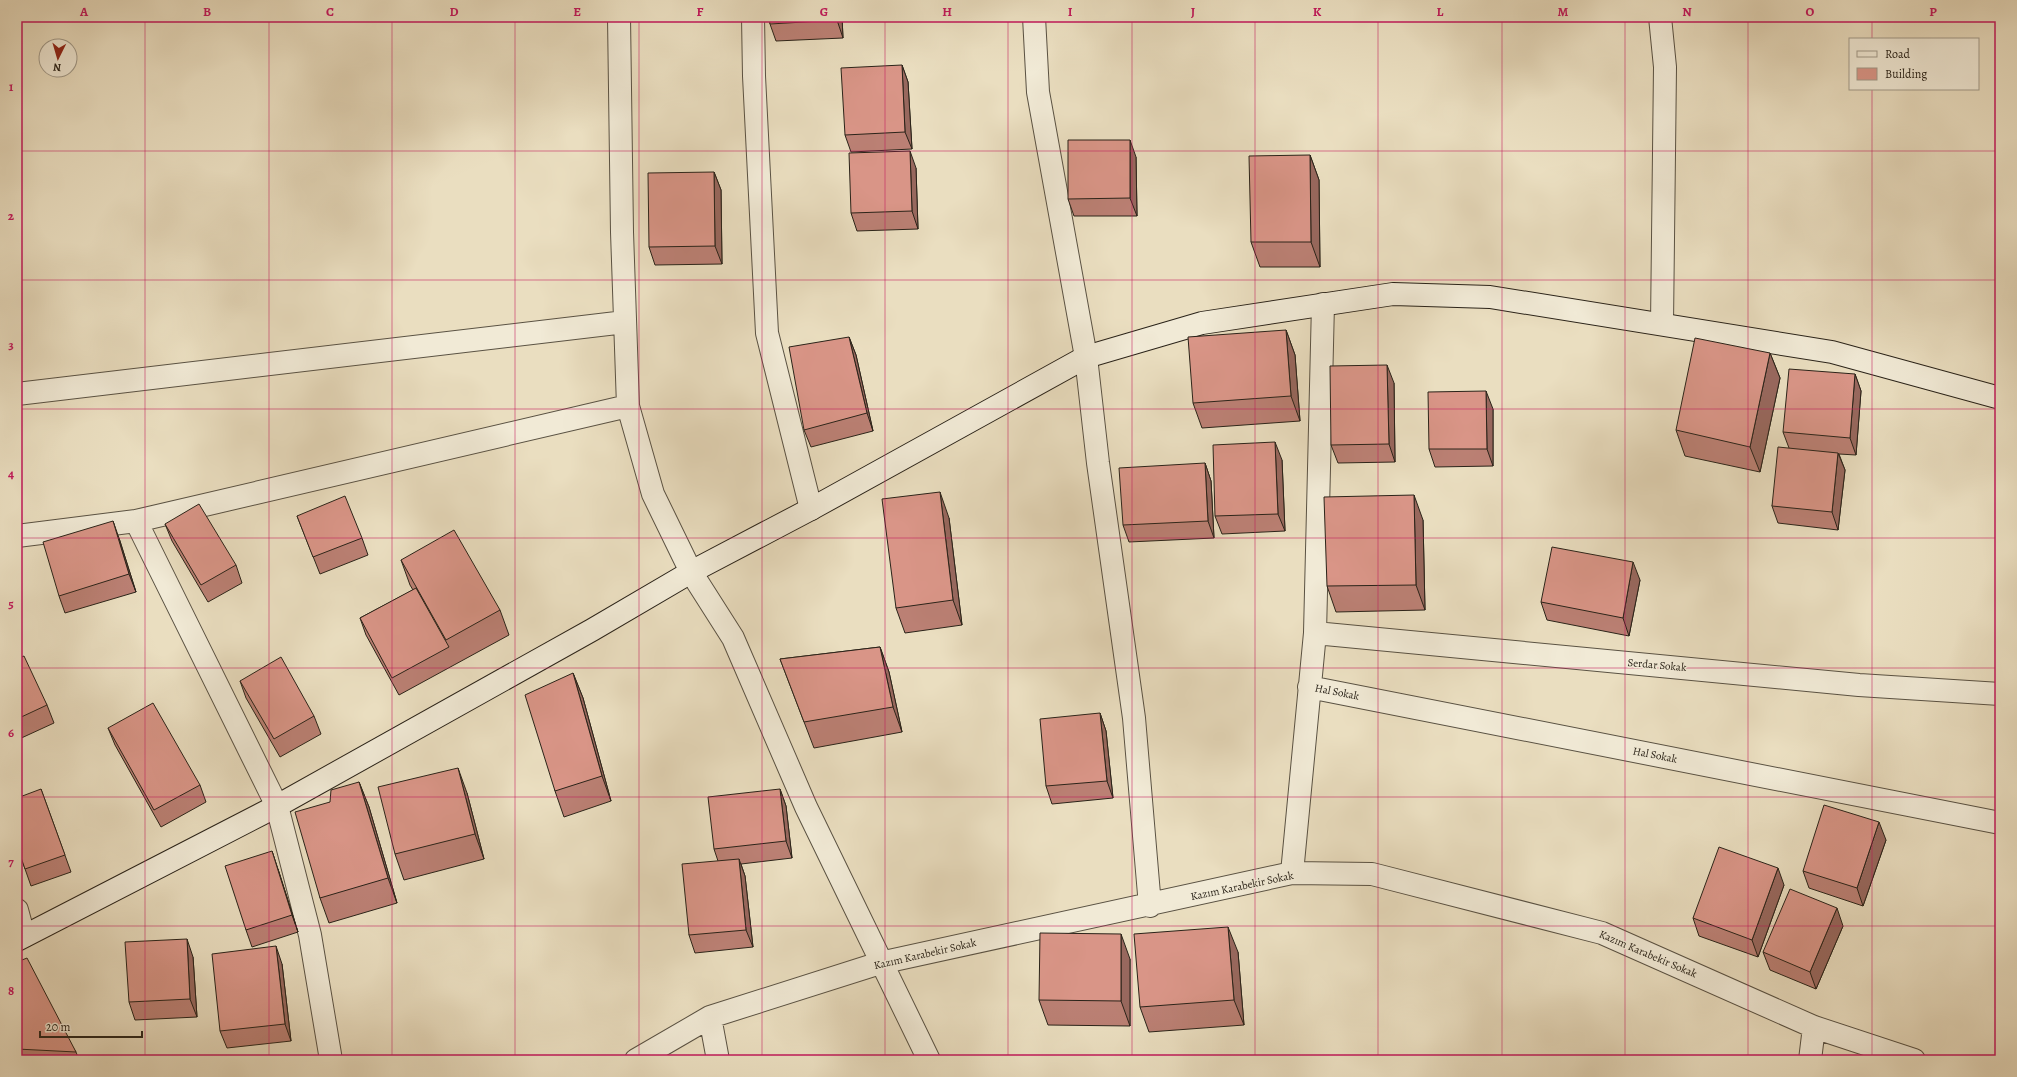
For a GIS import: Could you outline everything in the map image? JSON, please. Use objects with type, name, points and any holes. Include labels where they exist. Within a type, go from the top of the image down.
[{"type":"street","points":[[619,17],[622,232],[628,406],[653,494],[691,572],[733,638],[806,807],[880,963],[929,1060]]},
{"type":"street","points":[[753,17],[754,76],[767,333],[811,509]]},
{"type":"street","points":[[1034,17],[1038,92],[1086,357],[1098,463],[1134,718],[1150,906]]},
{"type":"street","points":[[1660,17],[1665,67],[1662,324]]},
{"type":"street","points":[[17,910],[21,938],[277,806],[592,630],[691,572],[811,509],[1086,357],[1202,323],[1393,294],[1490,296],[1832,352],[2000,398]]},
{"type":"street","points":[[1292,874],[1315,633],[1323,304]]},
{"type":"street","points":[[17,394],[625,322]]},
{"type":"street","points":[[17,536],[136,521],[628,406]]},
{"type":"street","points":[[136,521],[277,806],[310,935],[331,1060]]},
{"type":"street","name":"Serdar Sokak","points":[[1315,633],[1851,684],[2000,694]]},
{"type":"street","name":"Hal Sokak","points":[[1309,687],[2000,823]]},
{"type":"street","name":"Kazım Karabekir Sokak","points":[[636,1060],[710,1017],[880,963],[1150,906],[1292,874],[1372,874],[1602,933],[1814,1027],[1914,1060]]},
{"type":"street","points":[[710,1017],[718,1060]]},
{"type":"street","points":[[1810,1060],[1814,1027]]},
{"type":"building","points":[[769,17],[837,17],[837,20],[770,24]]},
{"type":"building","points":[[902,65],[905,132],[845,135],[841,68]]},
{"type":"building","points":[[1068,140],[1130,140],[1130,198],[1068,199]]},
{"type":"building","points":[[910,151],[912,211],[851,213],[849,153]]},
{"type":"building","points":[[1310,155],[1311,242],[1251,242],[1249,156]]},
{"type":"building","points":[[714,172],[715,246],[649,247],[648,173]]},
{"type":"building","points":[[1286,330],[1291,396],[1193,403],[1188,337]]},
{"type":"building","points":[[849,337],[867,413],[804,430],[789,347]]},
{"type":"building","points":[[1695,338],[1770,353],[1750,447],[1676,430]]},
{"type":"building","points":[[1387,365],[1389,444],[1331,445],[1330,366]]},
{"type":"building","points":[[1789,369],[1855,374],[1850,438],[1783,432]]},
{"type":"building","points":[[1486,391],[1487,449],[1429,449],[1428,392]]},
{"type":"building","points":[[1275,442],[1278,514],[1215,516],[1213,445]]},
{"type":"building","points":[[1778,447],[1838,453],[1832,512],[1772,506]]},
{"type":"building","points":[[1205,463],[1208,521],[1123,525],[1119,468]]},
{"type":"building","points":[[940,492],[953,600],[896,608],[882,499]]},
{"type":"building","points":[[1414,495],[1416,585],[1327,586],[1324,497]]},
{"type":"building","points":[[345,496],[362,538],[313,557],[297,516]]},
{"type":"building","points":[[199,504],[236,565],[201,585],[165,524]]},
{"type":"building","points":[[113,521],[129,574],[59,596],[43,542]]},
{"type":"building","points":[[454,530],[500,610],[446,640],[401,560]]},
{"type":"building","points":[[1552,547],[1633,562],[1623,618],[1541,602]]},
{"type":"building","points":[[416,588],[449,647],[392,678],[360,618]]},
{"type":"building","points":[[880,647],[893,707],[804,722],[780,659]]},
{"type":"building","points":[[24,656],[47,705],[17,719],[17,659]]},
{"type":"building","points":[[281,657],[314,716],[274,739],[240,681]]},
{"type":"building","points":[[573,673],[602,776],[555,791],[525,695]]},
{"type":"building","points":[[153,703],[200,785],[154,810],[108,728]]},
{"type":"building","points":[[1100,713],[1107,781],[1046,786],[1040,719]]},
{"type":"building","points":[[458,768],[475,834],[395,854],[378,787]]},
{"type":"building","points":[[359,782],[388,878],[320,898],[295,812],[330,802],[331,790]]},
{"type":"building","points":[[41,789],[65,855],[25,869],[17,846],[17,798]]},
{"type":"building","points":[[780,789],[786,841],[714,849],[708,797]]},
{"type":"building","points":[[1824,805],[1879,822],[1857,888],[1803,871]]},
{"type":"building","points":[[1719,847],[1778,868],[1752,940],[1693,918]]},
{"type":"building","points":[[272,851],[292,915],[246,930],[225,866]]},
{"type":"building","points":[[739,859],[746,930],[689,935],[682,864]]},
{"type":"building","points":[[1790,889],[1837,908],[1810,972],[1763,952]]},
{"type":"building","points":[[1228,927],[1234,1000],[1140,1007],[1134,934]]},
{"type":"building","points":[[1040,933],[1121,934],[1121,1001],[1039,1000]]},
{"type":"building","points":[[187,939],[190,999],[129,1002],[125,942]]},
{"type":"building","points":[[276,946],[285,1024],[220,1031],[212,954]]},
{"type":"building","points":[[27,958],[76,1052],[17,1049],[17,962]]}]
